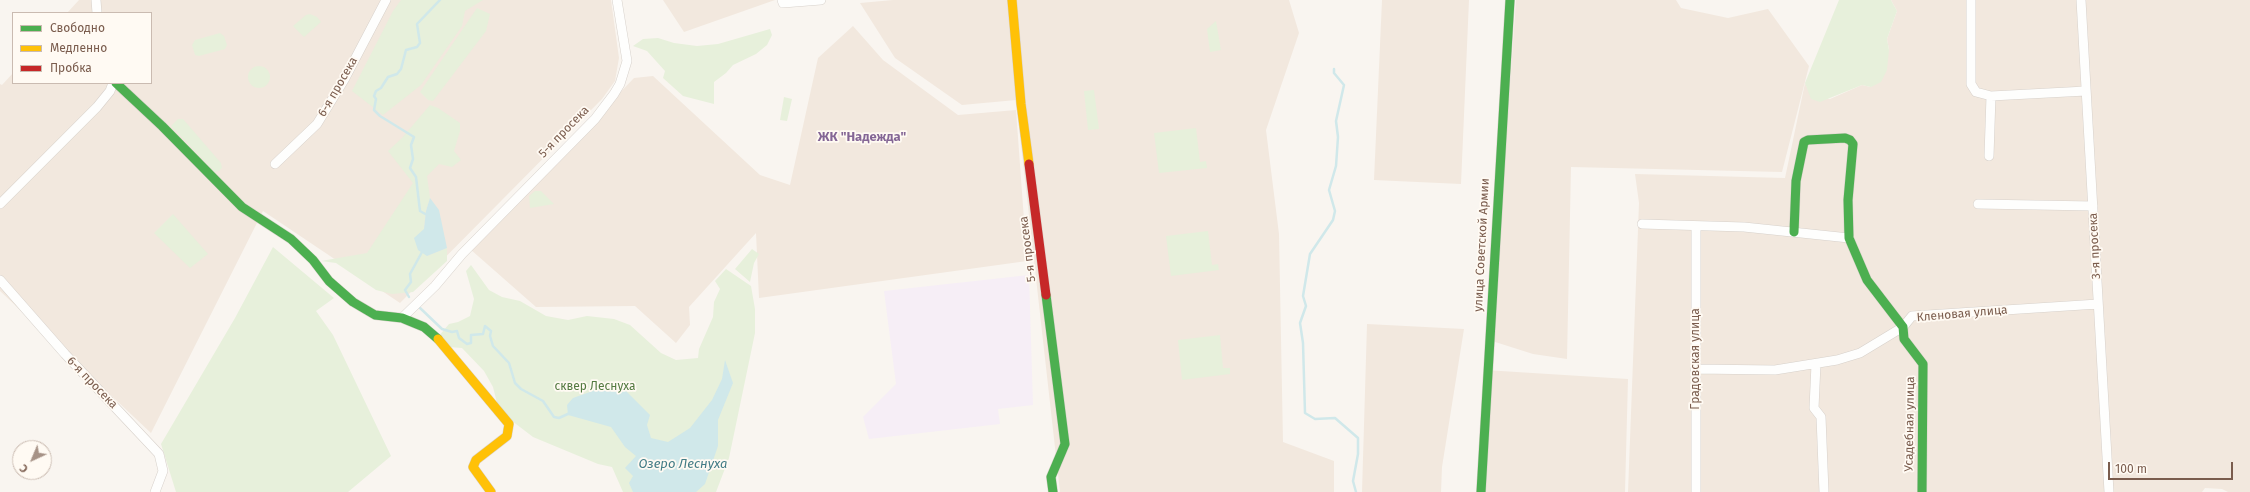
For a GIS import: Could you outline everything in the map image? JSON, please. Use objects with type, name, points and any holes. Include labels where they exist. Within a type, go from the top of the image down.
[{"type":"street","points":[[96,0],[97,12]]},
{"type":"street","name":"6-я просека","points":[[276,164],[317,124],[344,80],[386,0]]},
{"type":"street","name":"5-я просека","points":[[402,318],[435,286],[462,254],[594,119],[620,84],[627,62],[617,0]]},
{"type":"street","points":[[782,0],[783,3],[821,0]]},
{"type":"street","name":"5-я просека","points":[[1012,0],[1021,104],[1065,444],[1051,477],[1053,492]]},
{"type":"street","name":"улица Советской Армии","points":[[1481,492],[1510,0]]},
{"type":"street","points":[[1971,0],[1971,84],[1976,92],[1991,96],[2086,91]]},
{"type":"street","name":"3-я просека","points":[[2081,0],[2109,492]]},
{"type":"street","points":[[0,204],[98,107],[110,91],[113,84]]},
{"type":"street","points":[[117,84],[162,126],[242,207],[291,239],[313,260],[329,281],[353,302],[375,315],[402,318],[424,327],[443,344],[509,424],[507,436],[476,460],[472,467],[491,492]]},
{"type":"street","points":[[1989,156],[1991,96]]},
{"type":"street","name":"Усадебная улица","points":[[1794,232],[1796,181],[1804,142],[1808,140],[1845,138],[1850,140],[1853,144],[1848,200],[1849,238],[1867,280],[1903,327],[1904,339],[1923,364],[1922,492]]},
{"type":"street","points":[[1978,204],[2092,206]]},
{"type":"street","points":[[1642,224],[1665,223],[1696,226],[1744,227],[1849,238]]},
{"type":"street","name":"Градовская улица","points":[[1696,226],[1696,492]]},
{"type":"street","name":"6-я просека","points":[[0,280],[65,354],[159,454],[163,471],[155,492]]},
{"type":"street","name":"Кленовая улица","points":[[1695,369],[1775,370],[1816,364],[1860,353],[1903,327],[1912,316],[2098,304]]},
{"type":"street","points":[[1816,364],[1814,408],[1821,417],[1824,492]]},
{"type":"shaded area","points":[[79,0],[611,0],[619,58],[615,81],[602,99],[400,303],[263,211],[151,433],[0,291],[0,84],[2,85],[12,74],[12,84],[152,84],[152,12],[68,12]]},
{"type":"shaded area","points":[[663,0],[775,0],[684,32]]},
{"type":"shaded area","points":[[893,0],[1289,0],[1299,33],[1266,130],[1279,234],[1283,442],[1334,461],[1334,492],[1060,492],[1016,100],[962,105],[895,58],[860,3]]},
{"type":"shaded area","points":[[1382,0],[1469,0],[1461,184],[1374,180]]},
{"type":"shaded area","points":[[1516,0],[1676,0],[1681,8],[1728,18],[1768,9],[1809,66],[1782,172],[1571,167],[1567,359],[1533,354],[1492,341]]},
{"type":"shaded area","points":[[1891,0],[2250,0],[2250,492],[2228,492],[2222,489],[2205,488],[2202,492],[1628,492],[1639,203],[1635,174],[1785,178],[1805,83],[1811,96],[1830,99],[1862,85],[1871,87],[1889,50],[1887,39],[1897,11]]},
{"type":"shaded area","points":[[853,26],[883,60],[958,115],[1016,110],[1027,261],[759,298],[756,233],[689,307],[690,325],[676,343],[635,306],[536,307],[470,249],[634,78],[653,76],[760,175],[790,185],[818,58]]},
{"type":"shaded area","points":[[1029,275],[1033,405],[998,409],[1000,424],[869,439],[863,417],[896,384],[884,291]]},
{"type":"shaded area","points":[[1367,324],[1464,329],[1442,467],[1441,492],[1362,492]]},
{"type":"shaded area","points":[[1485,370],[1628,379],[1625,492],[1478,492]]},
{"type":"green space","points":[[401,0],[483,0],[465,11],[462,26],[421,85],[383,115],[352,91],[393,11]]},
{"type":"green space","points":[[1839,0],[1891,0],[1897,11],[1887,39],[1889,50],[1887,70],[1881,82],[1871,87],[1862,85],[1820,102],[1811,99],[1805,83]]},
{"type":"green space","points":[[477,8],[490,14],[486,31],[433,101],[428,100],[420,92]]},
{"type":"green space","points":[[310,14],[317,17],[321,22],[304,37],[293,26],[306,15]]},
{"type":"green space","points":[[1216,21],[1221,50],[1210,52],[1207,29]]},
{"type":"green space","points":[[770,29],[772,35],[767,45],[756,54],[733,65],[726,73],[714,82],[714,104],[683,96],[663,78],[665,71],[647,51],[633,46],[643,39],[658,38],[674,43],[697,46],[718,44]]},
{"type":"green space","points":[[220,33],[224,36],[227,45],[225,49],[199,56],[195,55],[192,45],[195,40]]},
{"type":"green space","points":[[259,66],[267,69],[270,77],[267,85],[259,88],[251,85],[248,77],[251,69]]},
{"type":"green space","points":[[1094,90],[1099,129],[1088,130],[1084,91]]},
{"type":"green space","points":[[784,97],[792,99],[787,121],[780,120]]},
{"type":"green space","points":[[430,105],[438,108],[460,123],[460,131],[454,151],[461,160],[452,167],[439,164],[427,176],[430,198],[426,211],[424,229],[427,256],[447,248],[447,261],[413,292],[392,294],[376,290],[336,263],[321,261],[367,253],[413,183],[388,151],[402,138]]},
{"type":"green space","points":[[178,119],[183,119],[221,163],[222,168],[219,171],[215,172],[171,126]]},
{"type":"green space","points":[[1196,128],[1200,162],[1206,161],[1207,168],[1159,173],[1154,133]]},
{"type":"green space","points":[[535,191],[541,191],[554,204],[530,208],[529,196]]},
{"type":"green space","points":[[173,214],[208,254],[190,268],[154,233]]},
{"type":"green space","points":[[1208,231],[1212,265],[1218,264],[1219,270],[1171,276],[1166,236]]},
{"type":"green space","points":[[273,247],[334,298],[316,311],[333,335],[391,456],[348,492],[176,492],[161,444],[235,318]]},
{"type":"green space","points":[[752,249],[759,254],[754,263],[750,282],[735,269]]},
{"type":"green space","name":"сквер Леснуха","points":[[471,265],[489,290],[502,297],[520,301],[546,316],[568,320],[587,316],[614,319],[630,325],[661,353],[676,360],[698,358],[699,349],[713,317],[714,302],[720,289],[715,281],[726,269],[751,286],[755,309],[755,333],[729,458],[716,492],[623,492],[612,467],[598,464],[533,437],[499,411],[493,387],[484,371],[462,348],[449,347],[438,337],[449,324],[458,322],[470,316],[474,299],[466,271]]},
{"type":"green space","points":[[1220,335],[1223,368],[1230,368],[1230,374],[1182,380],[1178,340]]},
{"type":"water","points":[[430,198],[439,210],[447,248],[427,256],[418,250],[414,238],[424,229],[426,211]]},
{"type":"water","name":"Озеро Леснуха","points":[[725,360],[733,383],[718,420],[718,446],[705,484],[696,492],[633,492],[629,483],[633,476],[625,468],[636,456],[625,447],[611,427],[568,415],[567,405],[573,398],[604,387],[624,389],[650,415],[647,425],[651,438],[668,442],[690,428],[712,400],[722,379]]},
{"type":"waterway","points":[[427,215],[420,211],[416,177],[410,168],[413,159],[411,145],[414,137],[380,116],[374,110],[376,99],[374,96],[376,91],[381,88],[388,77],[397,74],[401,69],[406,50],[417,47],[420,43],[417,24],[440,0]]},
{"type":"waterway","points":[[1334,69],[1334,73],[1344,85],[1336,121],[1338,137],[1336,166],[1329,190],[1335,211],[1333,220],[1310,254],[1303,296],[1306,306],[1300,323],[1303,343],[1305,413],[1315,419],[1335,418],[1358,438],[1358,454],[1353,481],[1356,492]]},
{"type":"waterway","points":[[409,297],[405,290],[411,282],[410,274],[422,252]]},
{"type":"waterway","points":[[419,307],[442,329],[452,332],[457,331],[459,338],[467,344],[471,343],[471,335],[483,334],[485,326],[491,331],[490,336],[493,346],[509,363],[515,383],[521,389],[543,401],[554,417],[559,418],[570,413]]},
{"type":"traffic: fast","points":[[1481,492],[1510,0]]},
{"type":"traffic: fast","points":[[117,84],[162,126],[242,207],[291,239],[313,260],[329,281],[353,302],[375,315],[402,318],[424,327],[438,339]]},
{"type":"traffic: fast","points":[[1794,232],[1796,181],[1804,142],[1808,140],[1845,138],[1850,140],[1853,144],[1848,200],[1849,238],[1867,280],[1903,327],[1904,339],[1923,364],[1922,492]]},
{"type":"traffic: fast","points":[[1046,295],[1065,444],[1051,477],[1053,492]]},
{"type":"traffic: slow","points":[[1012,0],[1021,104],[1029,164]]},
{"type":"traffic: slow","points":[[438,339],[509,424],[507,436],[476,460],[473,467],[491,492]]},
{"type":"traffic: jam","points":[[1029,164],[1046,295]]},
{"type":"district","name":"ЖК \"Надежда\"","points":[[862,137]]}]
